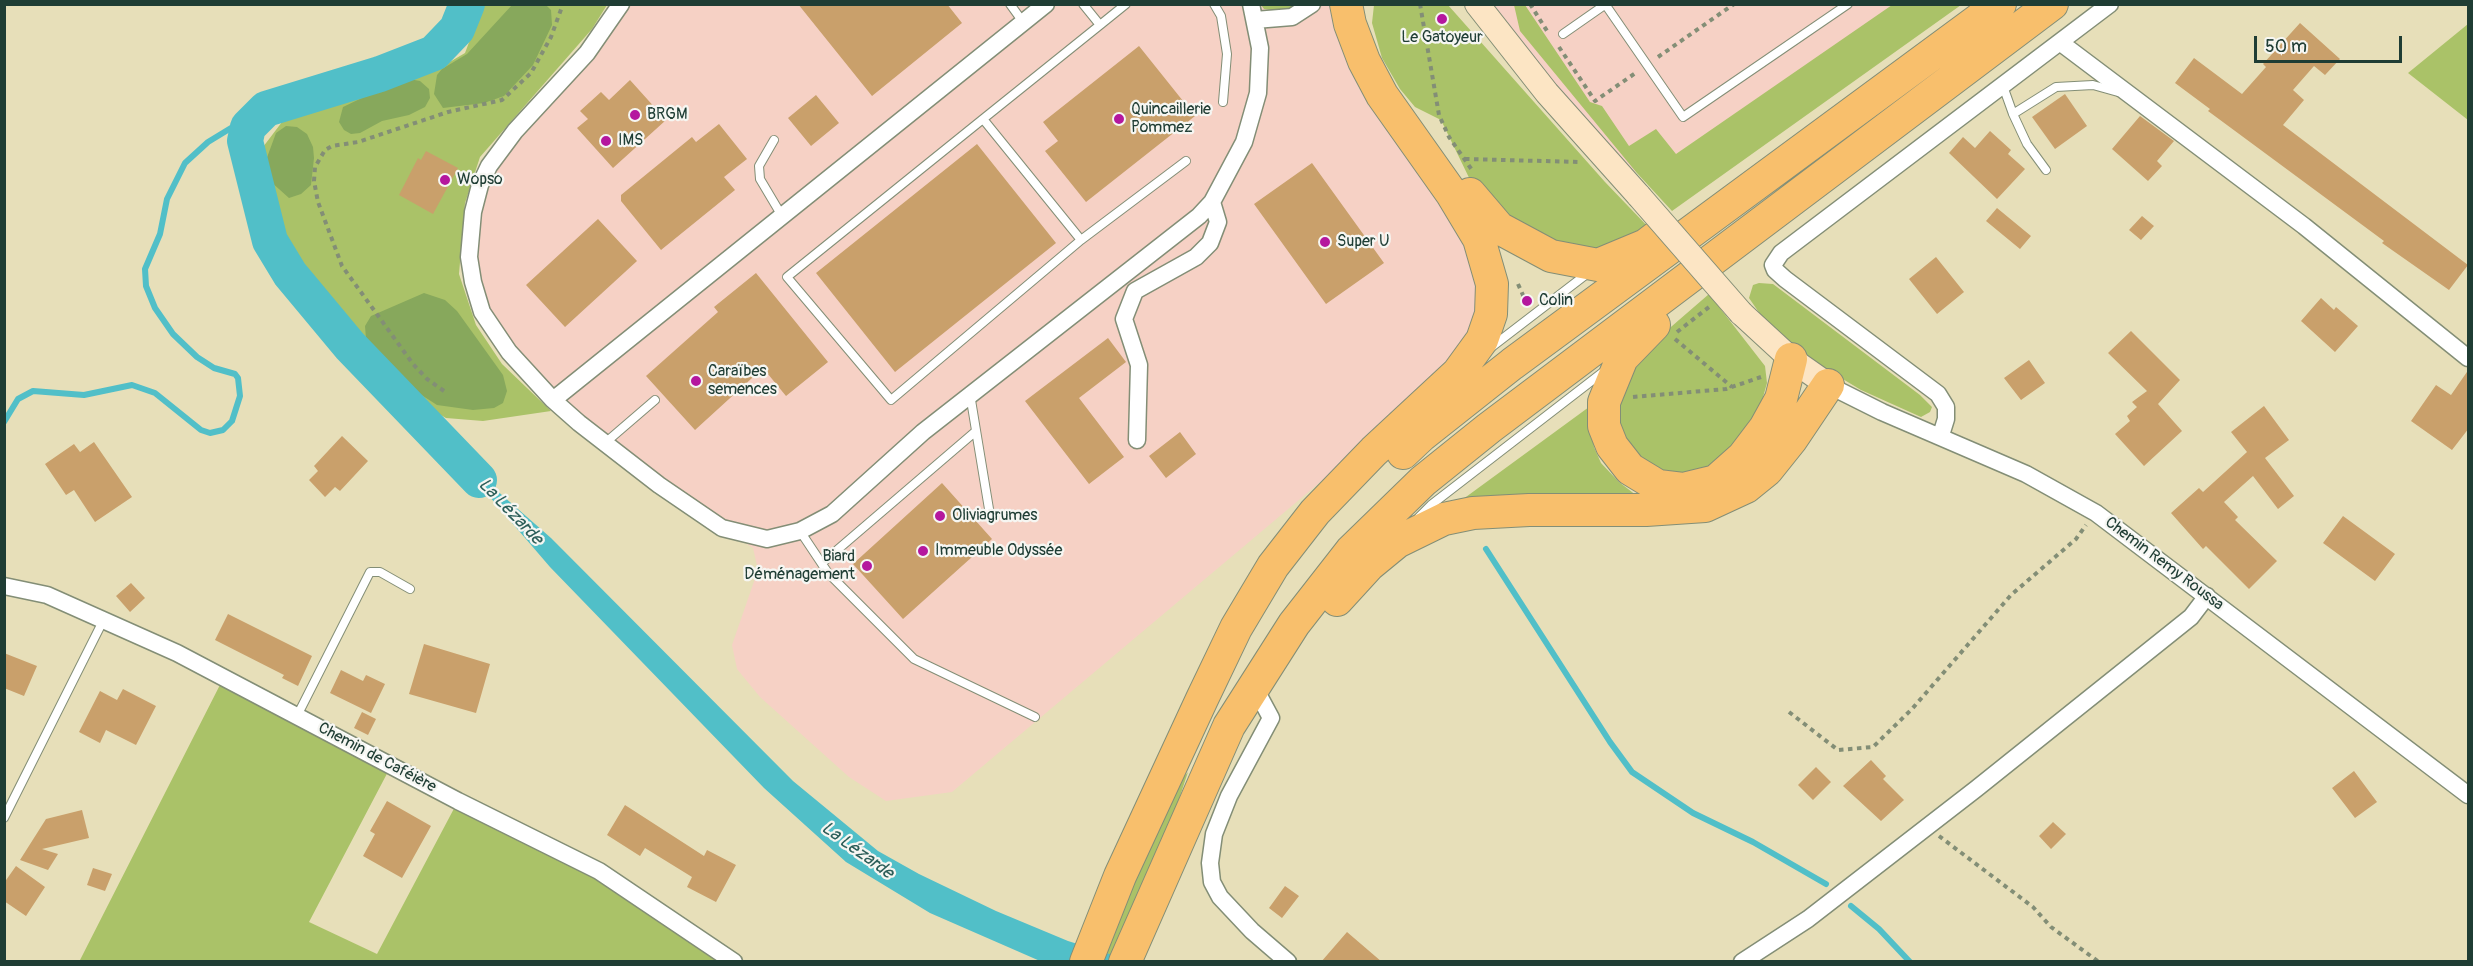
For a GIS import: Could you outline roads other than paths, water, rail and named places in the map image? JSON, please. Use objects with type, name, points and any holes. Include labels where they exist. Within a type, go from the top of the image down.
[{"type":"highway","points":[[1086,962],[1120,876],[1202,699],[1236,628],[1273,566],[1315,512],[1374,451],[1458,373],[1482,340],[1491,314],[1492,284],[1489,266],[1479,239],[1452,194],[1382,95],[1364,61],[1350,24],[1346,4]]},
{"type":"highway","points":[[1367,4],[1368,31],[1380,63],[1459,181],[1488,217],[1522,243],[1551,256],[1598,265],[1646,245],[1736,180],[1847,115]]},
{"type":"highway","points":[[1202,699],[1277,585],[1327,527],[1421,436],[1521,358],[2000,4]]},
{"type":"highway","points":[[1125,962],[1153,893],[1228,726],[1294,624],[1351,550],[1423,480],[1531,396],[1856,154],[2052,4]]},
{"type":"highway","points":[[1784,353],[1781,399],[1765,428],[1743,457],[1716,481],[1683,489],[1658,486],[1630,469],[1612,446],[1604,426],[1604,402],[1622,358],[1647,331],[1856,154]]},
{"type":"highway","points":[[1228,726],[1369,565],[1396,542],[1444,519],[1473,513],[1529,510],[1646,510],[1705,506],[1746,487],[1767,470],[1797,432],[1828,385]]},
{"type":"main road","points":[[1483,8],[1547,93],[1741,313],[1784,353],[1828,385]]},
{"type":"street","points":[[621,4],[587,53],[515,131],[489,166],[480,185],[473,212],[469,256],[473,282],[482,312],[509,352],[553,400],[605,443],[722,528],[767,538],[800,531],[832,514],[970,393],[1199,216],[1212,202],[1244,142],[1258,93],[1260,48],[1253,12],[1292,17],[1312,4]]},
{"type":"street","points":[[553,400],[1046,4]]},
{"type":"street","points":[[1941,435],[1946,419],[1946,407],[1938,394],[1785,279],[1773,265],[1780,253],[2110,4]]},
{"type":"street","points":[[2061,43],[2304,226],[2469,358]]},
{"type":"street","points":[[1137,440],[1139,365],[1124,319],[1135,291],[1196,257],[1210,243],[1218,222],[1212,202]]},
{"type":"street","name":"Chemin Remy Roussa","points":[[1828,385],[1882,412],[1941,435],[2026,474],[2096,513],[2469,795]]},
{"type":"street","name":"Chemin de Caféière","points":[[4,586],[47,595],[104,619],[599,871],[734,962]]},
{"type":"street","points":[[1742,962],[1808,919],[1928,826],[2192,617],[2207,596]]},
{"type":"street","points":[[1257,692],[1268,706],[1271,718],[1229,796],[1214,834],[1212,882],[1220,897],[1251,931],[1288,962]]},
{"type":"lane","points":[[1010,4],[1023,22]]},
{"type":"lane","points":[[1083,4],[1100,25]]},
{"type":"lane","points":[[1126,4],[786,277],[891,400],[1081,240],[1186,160]]},
{"type":"lane","points":[[1214,4],[1221,16],[1227,54],[1223,102]]},
{"type":"lane","points":[[1563,34],[1605,5],[1683,117],[1848,4]]},
{"type":"lane","points":[[2013,114],[2056,87],[2093,85],[2134,96]]},
{"type":"lane","points":[[2003,86],[2027,144],[2046,170]]},
{"type":"lane","points":[[983,119],[1081,240]]},
{"type":"lane","points":[[774,140],[759,166],[760,179],[782,216]]},
{"type":"lane","points":[[1458,373],[1598,265]]},
{"type":"lane","points":[[1396,542],[1431,506],[1622,358]]},
{"type":"lane","points":[[970,393],[989,509]]},
{"type":"lane","points":[[605,443],[655,400]]},
{"type":"lane","points":[[822,563],[976,431]]},
{"type":"lane","points":[[800,531],[828,573],[914,659],[1035,717]]},
{"type":"lane","points":[[297,716],[370,572],[380,572],[410,589]]},
{"type":"lane","points":[[4,818],[104,619]]},
{"type":"water","points":[[446,446],[551,538],[793,781],[878,851],[919,874],[996,911],[1068,941],[1132,961],[1040,961],[930,913],[846,862],[764,788],[550,567]]},
{"type":"waterway","name":"La Lézarde","points":[[467,4],[457,29],[434,53],[380,74],[266,109],[248,127],[245,141],[270,241],[290,274],[350,346],[479,480]]},
{"type":"waterway","points":[[4,422],[18,399],[33,391],[84,395],[132,385],[155,393],[201,430],[210,433],[223,430],[232,421],[240,396],[238,378],[235,374],[214,368],[197,357],[173,334],[155,308],[146,286],[145,269],[160,234],[167,199],[185,163],[208,142],[231,128],[242,132],[245,141]]},
{"type":"waterway","points":[[1486,549],[1610,742],[1632,772],[1693,813],[1753,842],[1826,884]]},
{"type":"waterway","points":[[1851,906],[1879,929],[1910,962]]},
{"type":"place","name":"Le Gatoyeur","points":[[1442,19]]},
{"type":"place","name":"BRGM","points":[[635,115]]},
{"type":"place","name":"Quincaillerie Pommez","points":[[1119,119]]},
{"type":"place","name":"IMS","points":[[606,141]]},
{"type":"place","name":"Wopso","points":[[445,180]]},
{"type":"place","name":"Super U","points":[[1325,242]]},
{"type":"place","name":"Colin","points":[[1527,301]]},
{"type":"place","name":"Caraïbes semences","points":[[696,381]]},
{"type":"place","name":"Oliviagrumes","points":[[940,516]]},
{"type":"place","name":"Immeuble Odyssée","points":[[923,551]]},
{"type":"place","name":"Biard Déménagement","points":[[867,566]]}]
